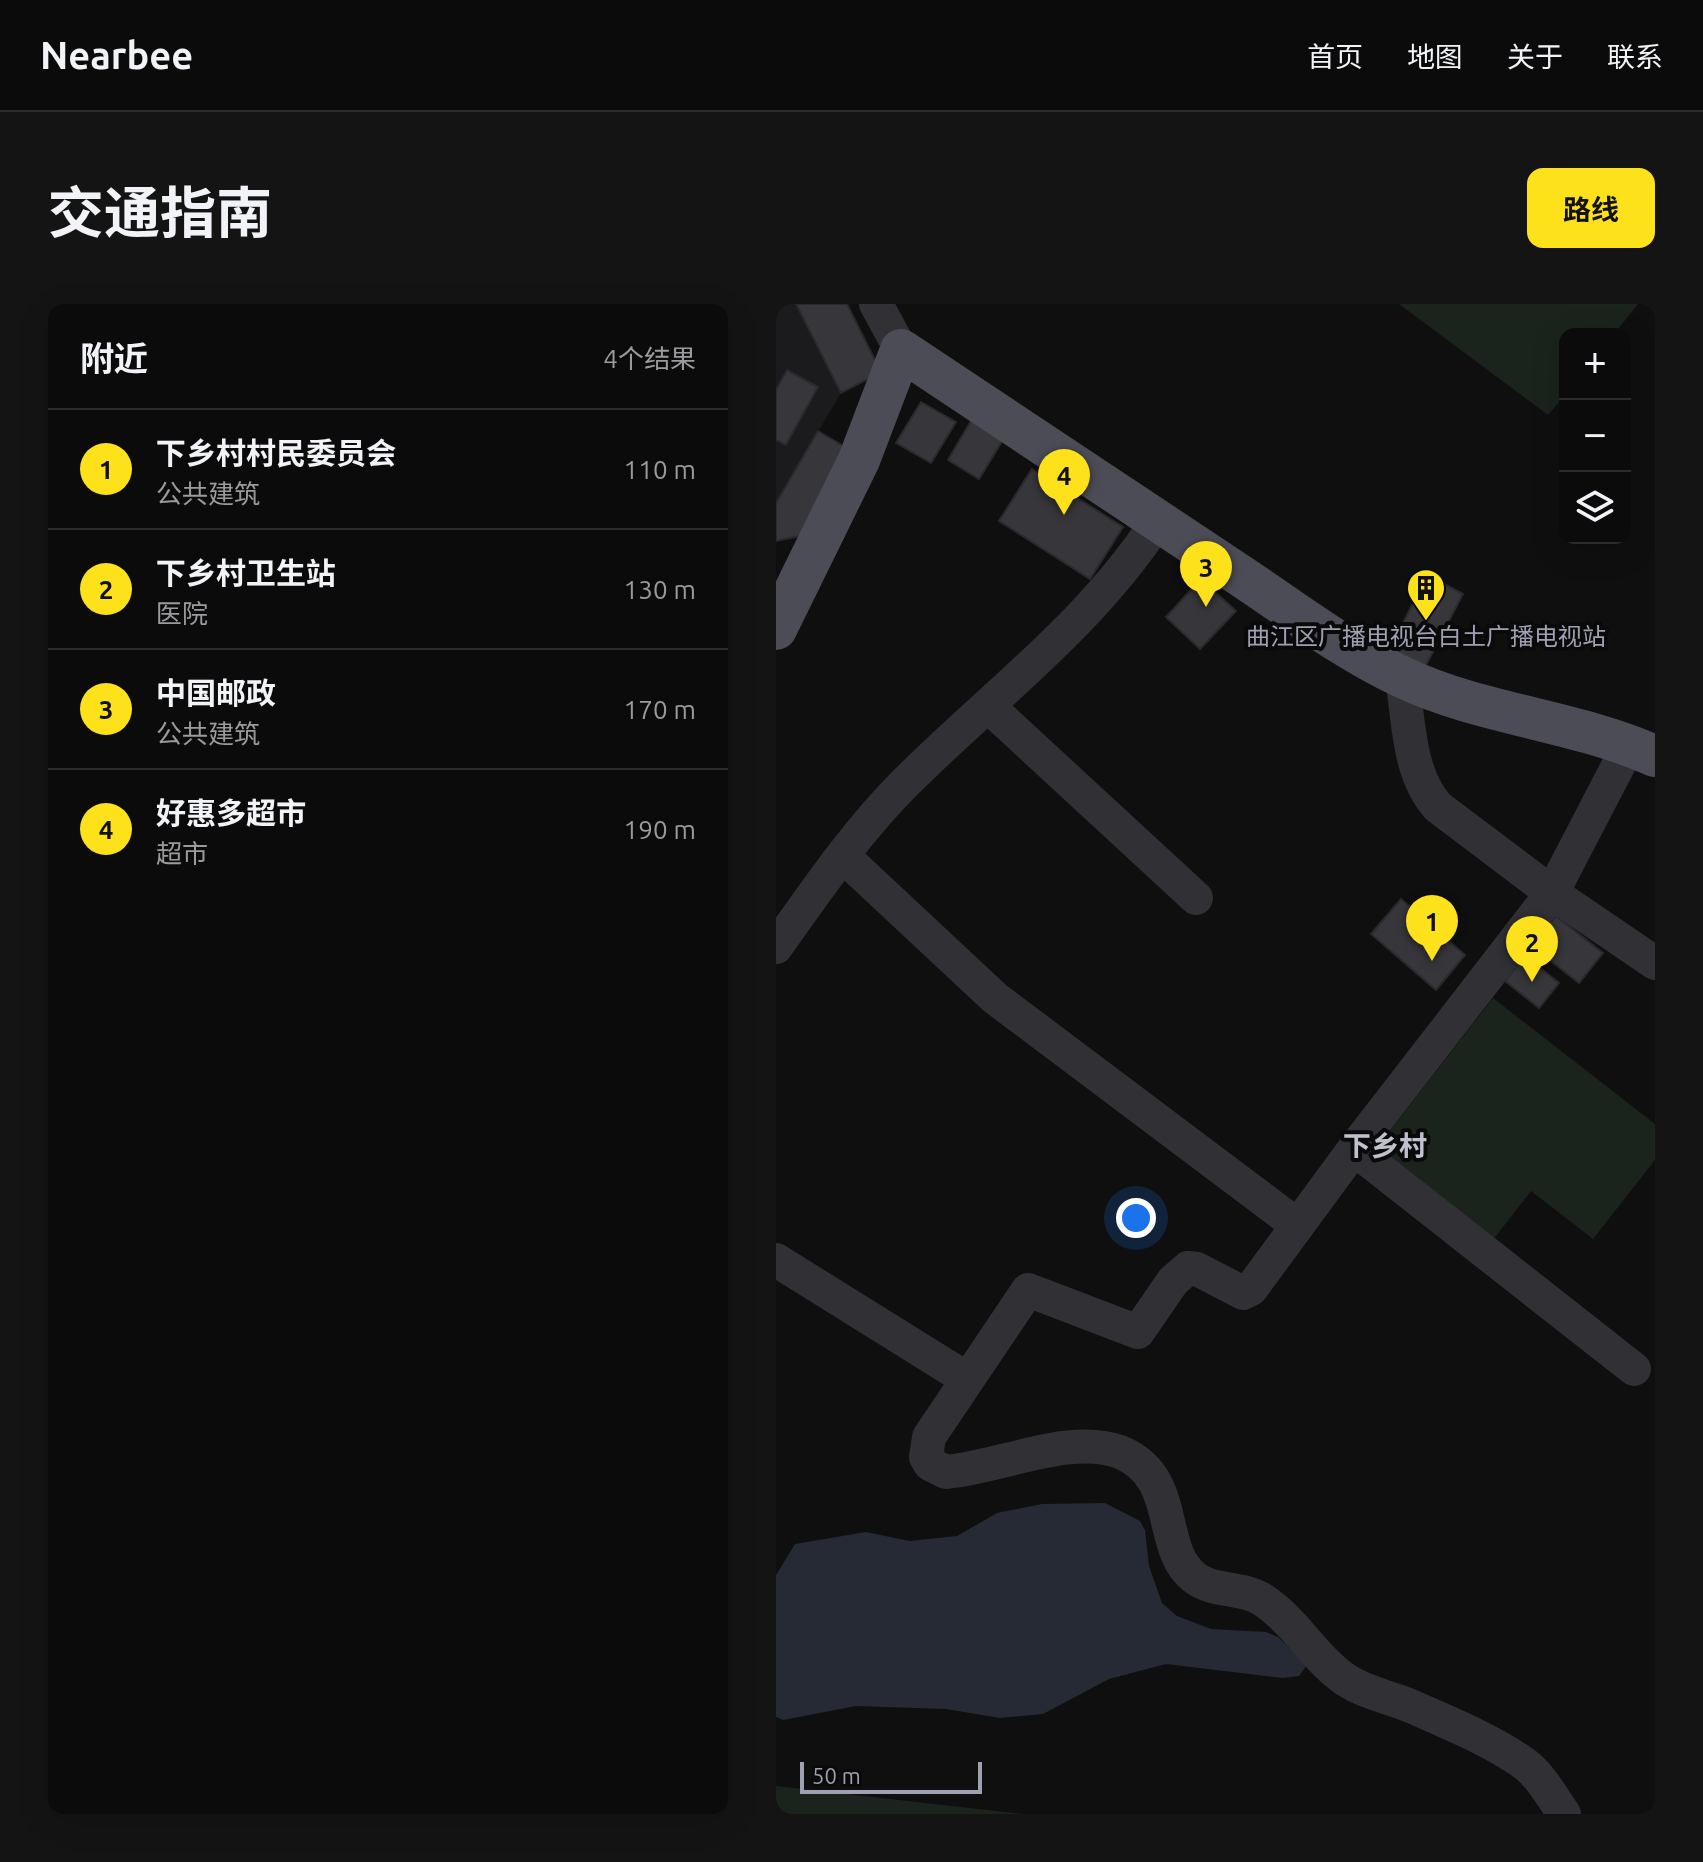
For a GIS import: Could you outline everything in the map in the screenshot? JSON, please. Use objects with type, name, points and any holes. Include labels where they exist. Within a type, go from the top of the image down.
[{"type":"main road","points":[[778,622],[859,460],[901,350],[1157,522],[1402,678],[1642,750]]},
{"type":"street","points":[[876,304],[901,350]]},
{"type":"street","points":[[776,947],[843,856],[903,785],[1097,600],[1130,563],[1157,522]]},
{"type":"street","points":[[1402,678],[1417,772],[1424,791],[1438,807],[1552,893],[1655,963]]},
{"type":"street","points":[[988,706],[1196,898]]},
{"type":"street","points":[[1564,1814],[1524,1763],[1411,1706],[1360,1689],[1342,1678],[1264,1601],[1242,1590],[1208,1586],[1192,1576],[1181,1562],[1164,1500],[1154,1481],[1129,1457],[1101,1447],[1074,1447],[959,1471],[937,1470],[926,1457],[925,1449],[967,1379],[1028,1290],[1141,1332],[1173,1281],[1188,1268],[1197,1269],[1247,1293],[1552,893],[1642,750]]},
{"type":"street","points":[[843,856],[995,998],[1297,1225]]},
{"type":"street","points":[[1354,1149],[1634,1369]]},
{"type":"street","points":[[776,1260],[967,1379]]},
{"type":"shaded area","points":[[776,304],[796,304],[841,393],[776,503]]},
{"type":"shaded area","points":[[1399,304],[1638,304],[1619,328],[1559,328],[1559,402],[1548,415]]},
{"type":"shaded area","points":[[1493,998],[1655,1124],[1655,1160],[1593,1239],[1531,1191],[1492,1241],[1375,1150]]},
{"type":"shaded area","points":[[1105,1503],[1140,1521],[1145,1530],[1149,1566],[1162,1603],[1177,1616],[1211,1629],[1266,1632],[1278,1637],[1307,1665],[1299,1676],[1283,1678],[1166,1664],[1109,1679],[1043,1714],[1000,1718],[946,1709],[856,1706],[783,1720],[776,1717],[776,1575],[795,1544],[866,1532],[910,1541],[957,1536],[997,1513],[1042,1504]]},
{"type":"shaded area","points":[[776,1786],[1022,1814],[776,1814]]},
{"type":"building","points":[[796,304],[847,304],[881,372],[841,393]]},
{"type":"building","points":[[787,370],[818,387],[786,445],[776,440],[776,390]]},
{"type":"building","points":[[921,402],[956,422],[931,463],[896,443]]},
{"type":"building","points":[[972,419],[1004,438],[979,479],[948,460]]},
{"type":"building","points":[[818,431],[852,451],[804,535],[776,541],[776,503]]},
{"type":"building","points":[[1032,469],[1123,527],[1090,579],[999,521]]},
{"type":"building","name":"曲江区广播电视台白土广播电视站","points":[[1427,575],[1463,594],[1424,669],[1389,651]]},
{"type":"building","points":[[1201,579],[1236,611],[1200,649],[1166,617]]},
{"type":"building","points":[[1401,899],[1465,955],[1436,990],[1371,934]]},
{"type":"building","points":[[1556,916],[1603,953],[1579,983],[1532,946]]},
{"type":"building","points":[[1525,956],[1559,983],[1539,1008],[1505,981]]},
{"type":"place","name":"好惠多超市","points":[[1064,515]]},
{"type":"place","name":"中国邮政","points":[[1206,607]]},
{"type":"place","name":"曲江区广播电视台白土广播电视站","points":[[1426,622]]},
{"type":"place","name":"下乡村村民委员会","points":[[1432,961]]},
{"type":"place","name":"下乡村卫生站","points":[[1532,982]]},
{"type":"district","name":"下乡村","points":[[1385,1146]]}]
